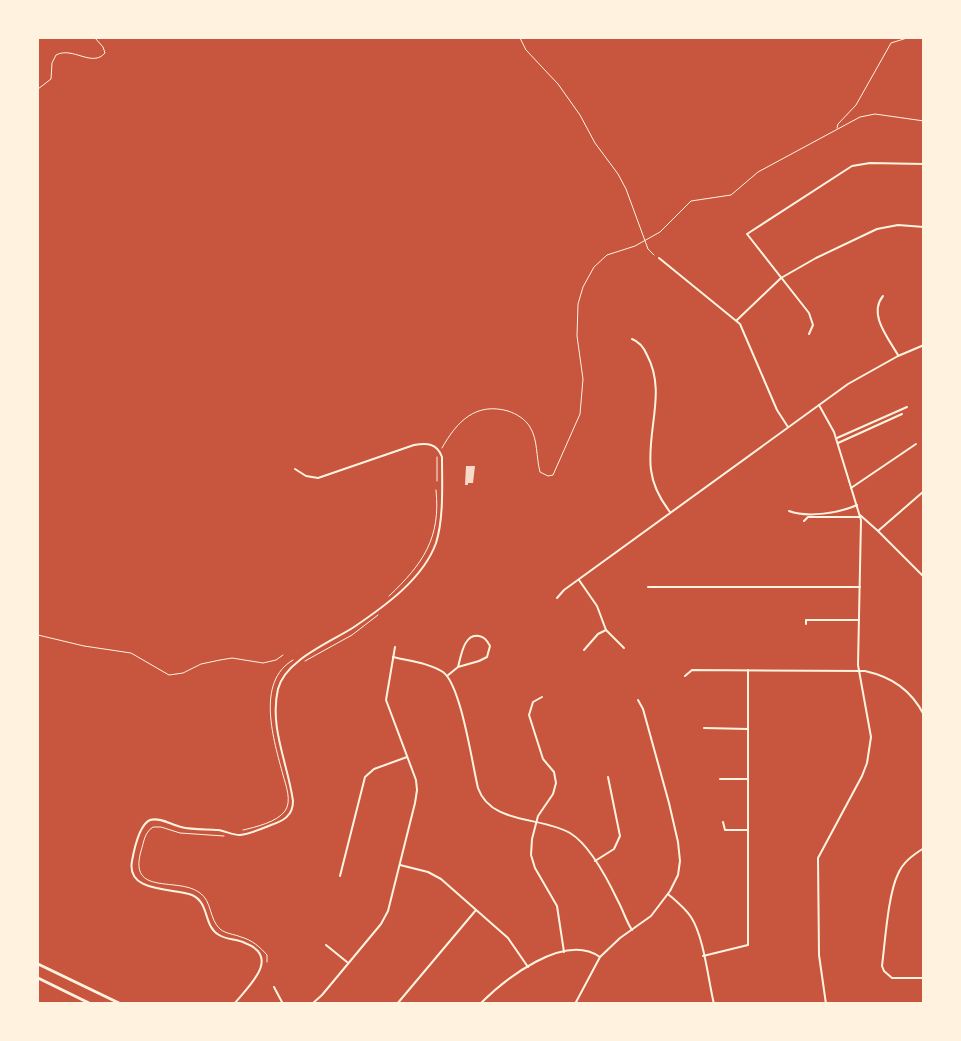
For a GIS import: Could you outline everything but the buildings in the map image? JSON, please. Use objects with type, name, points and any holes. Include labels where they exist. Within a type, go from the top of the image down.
[{"type":"main road","points":[[38,964],[121,1004]]},
{"type":"main road","points":[[38,978],[91,1004]]},
{"type":"street","points":[[809,334],[813,325],[812,317],[747,234],[852,166],[870,163],[924,164]]},
{"type":"street","points":[[737,320],[782,278],[806,263],[877,229],[898,225],[924,227]]},
{"type":"street","points":[[659,258],[737,320],[746,334],[777,410],[788,427]]},
{"type":"street","points":[[883,296],[878,303],[877,312],[898,356]]},
{"type":"street","points":[[632,339],[644,349],[655,374],[657,393],[651,470],[656,491],[670,513]]},
{"type":"street","points":[[557,598],[564,590],[854,380],[924,345]]},
{"type":"street","points":[[819,405],[837,438],[860,516],[858,670],[871,737],[862,777],[818,858],[819,955],[826,1004]]},
{"type":"street","points":[[837,438],[907,407]]},
{"type":"street","points":[[838,443],[902,414]]},
{"type":"street","points":[[234,1004],[260,972],[262,964],[260,956],[250,945],[216,933],[208,921],[203,905],[195,897],[148,886],[137,879],[131,864],[141,830],[147,822],[156,820],[182,827],[244,834],[281,821],[288,816],[293,809],[293,801],[279,740],[276,706],[280,682],[287,671],[298,662],[356,626],[416,576],[435,545],[441,525],[442,456],[440,451],[429,444],[414,445],[318,478],[306,476],[295,470]]},
{"type":"street","points":[[851,488],[916,444]]},
{"type":"street","points":[[878,531],[924,491]]},
{"type":"street","points":[[789,511],[827,513],[856,505]]},
{"type":"street","points":[[804,521],[808,517],[860,516],[924,577]]},
{"type":"street","points":[[920,573],[924,569]]},
{"type":"street","points":[[578,580],[597,606],[606,630],[624,648]]},
{"type":"street","points":[[648,587],[860,587]]},
{"type":"street","points":[[806,624],[806,620],[859,620]]},
{"type":"street","points":[[584,650],[598,634],[606,630]]},
{"type":"street","points":[[447,676],[458,667],[484,660],[490,646],[486,639],[478,636],[469,638],[458,667]]},
{"type":"street","points":[[312,1004],[381,924],[388,912],[400,864],[417,790],[416,780],[386,700],[395,647]]},
{"type":"street","points":[[393,657],[430,666],[447,676],[457,694],[481,795],[496,810],[571,834],[583,844],[620,903],[632,930]]},
{"type":"street","points":[[685,676],[689,670],[858,670],[881,674],[899,684],[912,696],[924,715]]},
{"type":"street","points":[[703,956],[748,945],[748,670]]},
{"type":"street","points":[[542,697],[533,702],[529,715],[543,759],[554,772],[556,783],[555,791],[543,806],[536,822],[532,839],[532,859],[557,906],[564,952]]},
{"type":"street","points":[[575,1004],[600,957],[616,941],[651,916],[668,894],[678,874],[679,849],[669,803],[643,709],[638,700]]},
{"type":"street","points":[[704,728],[748,729]]},
{"type":"street","points":[[340,876],[365,777],[374,769],[407,756]]},
{"type":"street","points":[[595,861],[614,849],[620,836],[608,777]]},
{"type":"street","points":[[720,779],[748,779]]},
{"type":"street","points":[[723,822],[725,830],[748,830]]},
{"type":"street","points":[[924,848],[904,864],[897,875],[882,966],[892,978],[924,978]]},
{"type":"street","points":[[400,864],[437,877],[513,943],[528,967]]},
{"type":"street","points":[[668,894],[685,910],[694,923],[714,1004]]},
{"type":"street","points":[[397,1004],[476,910]]},
{"type":"street","points":[[326,945],[348,962]]},
{"type":"street","points":[[480,1004],[504,982],[548,957],[564,952],[586,952],[600,957]]},
{"type":"street","points":[[274,987],[283,1004]]},
{"type":"path","points":[[38,89],[51,79],[52,63],[56,55],[68,52],[93,59],[104,55],[103,47],[95,38]]},
{"type":"path","points":[[520,38],[526,50],[558,84],[580,115],[595,143],[618,174],[626,189],[648,249],[659,258]]},
{"type":"path","points":[[837,130],[838,124],[856,105],[891,43],[907,38]]},
{"type":"path","points":[[440,451],[459,423],[472,412],[498,408],[512,412],[529,424],[533,432],[540,472],[548,476],[553,475],[580,414],[583,379],[577,336],[579,296],[586,279],[600,261],[607,255],[660,232],[691,201],[731,195],[758,172],[860,117],[875,114],[924,120]]},
{"type":"path","points":[[436,481],[437,457]]},
{"type":"path","points":[[385,600],[416,569],[425,552],[434,526],[436,489]]},
{"type":"path","points":[[304,661],[308,661],[352,635],[382,611]]},
{"type":"path","points":[[38,635],[84,646],[131,653],[169,675],[220,660],[232,658],[263,663],[276,660],[283,655]]},
{"type":"path","points":[[240,831],[275,819],[284,813],[288,805],[287,791],[274,740],[271,694],[276,676],[285,665],[295,659]]},
{"type":"path","points":[[228,836],[180,833],[153,827],[145,836],[138,860],[138,870],[141,875],[152,881],[186,887],[201,893],[207,900],[218,927],[225,932],[245,938],[261,948],[267,955],[268,960],[265,963]]}]
